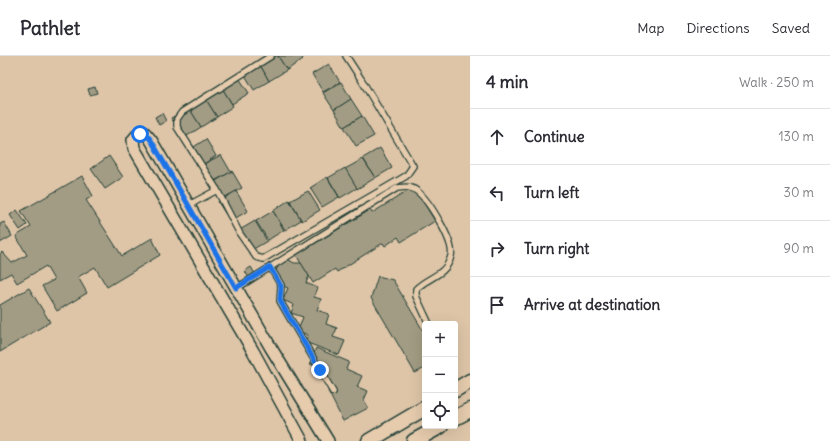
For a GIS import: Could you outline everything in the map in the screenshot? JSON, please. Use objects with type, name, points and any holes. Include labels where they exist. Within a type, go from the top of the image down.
[{"type":"street","points":[[302,441],[253,351],[134,148],[133,140],[138,134],[145,133],[151,140],[271,348],[328,441]]},
{"type":"street","points":[[172,213],[189,204]]},
{"type":"street","points":[[253,351],[271,348]]},
{"type":"street","points":[[458,388],[470,381]]},
{"type":"street","points":[[369,441],[422,410]]},
{"type":"street","points":[[458,416],[470,410]]},
{"type":"street","points":[[414,441],[436,429]]},
{"type":"lane","points":[[270,56],[182,112],[177,119],[177,127],[217,190],[240,234],[256,257],[263,259],[388,188],[410,173],[413,166],[346,56]]},
{"type":"lane","points":[[236,288],[397,188],[408,187],[417,191],[431,208],[452,246],[452,255],[446,268],[437,276],[422,283],[416,289],[416,296],[427,321]]},
{"type":"lane","points":[[189,204],[217,190]]},
{"type":"lane","points":[[270,267],[281,286],[280,300],[284,308],[333,392]]},
{"type":"building","points":[[270,56],[278,56],[287,70],[269,81],[259,63]]},
{"type":"building","points":[[278,56],[301,56],[303,59],[287,70]]},
{"type":"building","points":[[259,63],[269,81],[254,90],[243,72]]},
{"type":"building","points":[[329,64],[340,82],[323,92],[312,74]]},
{"type":"building","points":[[239,78],[249,93],[232,104],[222,88]]},
{"type":"building","points":[[341,82],[351,99],[334,110],[323,93]]},
{"type":"building","points":[[95,87],[97,93],[90,95],[88,89]]},
{"type":"building","points":[[222,88],[233,106],[217,117],[205,98]]},
{"type":"building","points":[[205,98],[217,117],[201,127],[189,108]]},
{"type":"building","points":[[351,99],[362,116],[344,127],[334,110]]},
{"type":"building","points":[[189,108],[201,127],[184,138],[171,118]]},
{"type":"building","points":[[162,113],[166,121],[159,125],[155,117]]},
{"type":"building","points":[[362,116],[374,136],[356,146],[344,127]]},
{"type":"building","points":[[206,139],[216,156],[199,167],[189,150]]},
{"type":"building","points":[[380,148],[392,168],[375,178],[363,158]]},
{"type":"building","points":[[221,155],[231,172],[214,181],[204,164]]},
{"type":"building","points":[[109,156],[123,177],[105,189],[91,169]]},
{"type":"building","points":[[363,159],[375,178],[357,189],[345,169]]},
{"type":"building","points":[[345,168],[357,188],[340,198],[328,178]]},
{"type":"building","points":[[232,171],[242,188],[223,198],[214,182]]},
{"type":"building","points":[[82,176],[93,196],[86,200],[122,256],[152,238],[160,255],[107,287],[95,267],[78,277],[87,293],[57,311],[42,286],[54,280],[46,266],[17,283],[11,273],[0,279],[0,254],[2,252],[12,263],[27,255],[16,236],[31,227],[21,211]]},
{"type":"building","points":[[327,177],[339,197],[322,207],[310,188]]},
{"type":"building","points":[[414,187],[435,221],[401,242],[398,237],[385,246],[383,243],[337,272],[335,269],[313,283],[296,255],[370,210],[372,213]]},
{"type":"building","points":[[236,191],[248,211],[230,221],[218,202]]},
{"type":"building","points":[[308,191],[320,210],[302,221],[290,201]]},
{"type":"building","points":[[289,200],[301,220],[285,230],[273,211]]},
{"type":"building","points":[[17,210],[27,225],[20,230],[10,215]]},
{"type":"building","points":[[273,211],[284,230],[268,240],[256,221]]},
{"type":"building","points":[[255,221],[267,241],[250,251],[238,231]]},
{"type":"building","points":[[4,222],[12,236],[0,243],[0,224]]},
{"type":"building","points":[[284,257],[294,263],[301,263],[309,276],[306,283],[318,288],[314,297],[321,299],[317,310],[329,314],[326,324],[337,328],[333,337],[345,341],[339,355],[305,342],[308,335],[298,331],[303,317],[291,313],[294,305],[283,300],[288,288],[281,285],[282,282],[273,278],[281,259]]},
{"type":"building","points":[[251,267],[255,274],[249,278],[245,271]]},
{"type":"building","points":[[378,276],[393,280],[422,329],[422,370],[415,373],[371,298]]},
{"type":"building","points":[[29,288],[50,322],[0,352],[0,305]]},
{"type":"building","points":[[316,348],[349,362],[346,369],[362,376],[357,387],[368,391],[364,400],[368,408],[343,421],[328,391],[331,383],[320,379],[324,369],[310,364]]},
{"type":"route","points":[[140,134],[145,133],[151,140],[236,288],[270,267],[281,286],[280,300],[320,370]]}]
